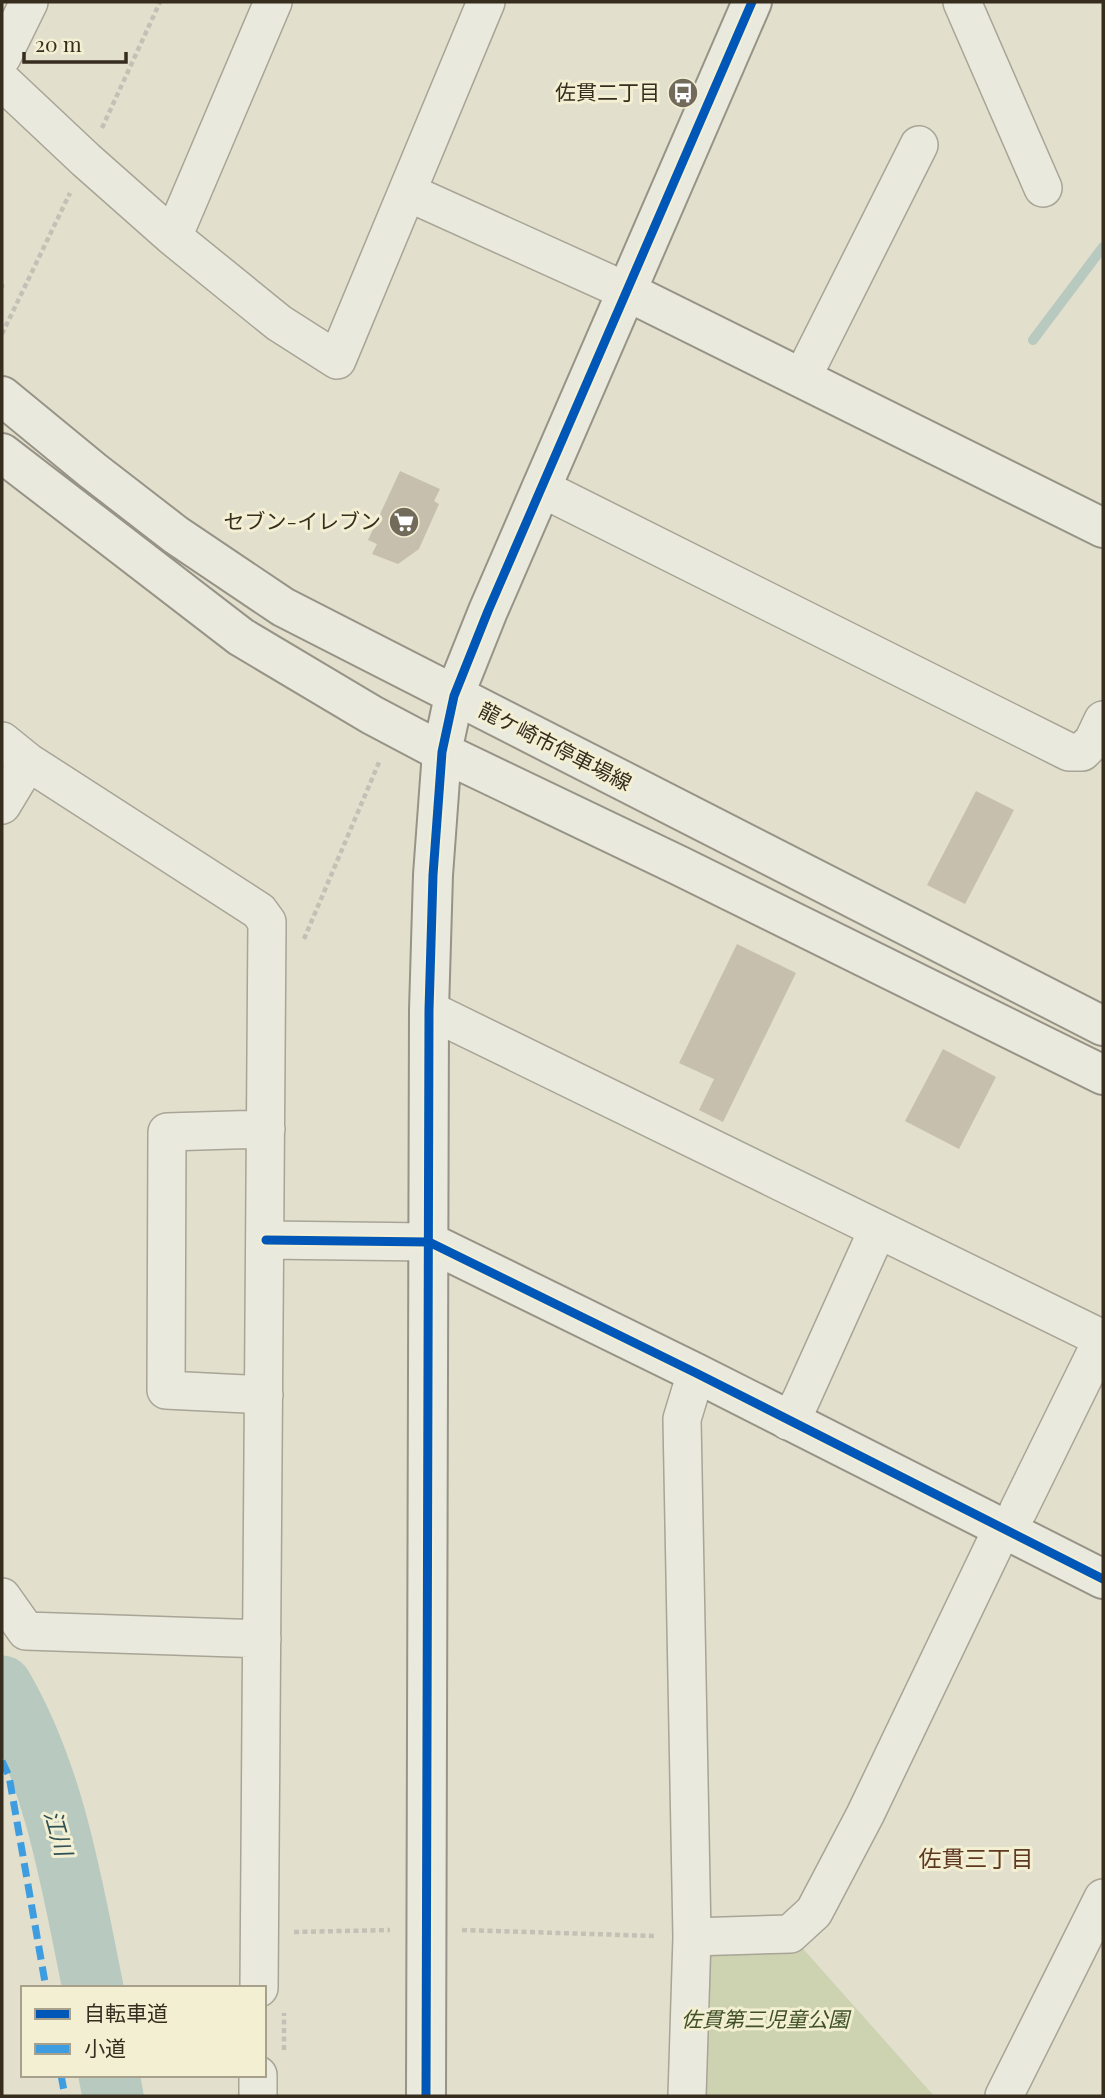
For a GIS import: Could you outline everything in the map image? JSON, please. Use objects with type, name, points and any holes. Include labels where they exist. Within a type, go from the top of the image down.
[{"type":"street","points":[[2,57],[29,2]]},
{"type":"street","points":[[173,237],[273,2]]},
{"type":"street","points":[[2,81],[173,237],[279,323],[337,360],[486,2]]},
{"type":"street","points":[[426,2096],[429,1010],[433,875],[442,752],[454,696],[541,488],[752,2]]},
{"type":"street","points":[[962,2],[1043,188]]},
{"type":"street","points":[[802,378],[919,145]]},
{"type":"street","points":[[407,192],[626,291],[1103,528]]},
{"type":"street","name":"龍ケ崎市停車場線","points":[[2,396],[176,535],[282,607],[1103,1026]]},
{"type":"street","points":[[2,453],[241,637],[372,715],[442,752],[1103,1075]]},
{"type":"street","points":[[541,488],[1069,752],[1082,752],[1093,741],[1103,720]]},
{"type":"street","points":[[2,805],[15,752],[259,911],[267,922],[259,1986]]},
{"type":"street","points":[[429,1010],[1103,1339],[814,1912],[790,1934],[692,1937]]},
{"type":"street","points":[[264,1395],[166,1390],[167,1132],[266,1129]]},
{"type":"street","points":[[788,1421],[800,1402],[878,1229]]},
{"type":"street","points":[[266,1240],[429,1242],[788,1421],[1010,1520],[1103,1579]]},
{"type":"street","points":[[687,2096],[692,1937],[682,1419],[696,1373]]},
{"type":"street","points":[[2,1597],[26,1631],[262,1639]]},
{"type":"street","points":[[1004,2096],[1103,1898]]},
{"type":"street","points":[[258,2077],[258,2096]]},
{"type":"path","points":[[2,318],[8,322]]},
{"type":"path","points":[[285,1933],[427,1929],[692,1937]]},
{"type":"green space","name":"佐貫第三児童公園","points":[[790,1934],[934,2096],[687,2096],[692,1937]]},
{"type":"building","name":"セブン-イレブン","points":[[400,471],[440,489],[434,501],[439,504],[419,549],[398,564],[372,554],[377,544],[368,540]]},
{"type":"building","points":[[976,791],[1014,810],[965,904],[927,885]]},
{"type":"building","points":[[737,944],[796,973],[723,1122],[699,1110],[714,1079],[679,1063]]},
{"type":"building","points":[[943,1049],[996,1077],[959,1149],[905,1121]]},
{"type":"waterway","points":[[1033,340],[1103,247]]},
{"type":"waterway","name":"江川","points":[[2,1686],[36,1757],[49,1794],[69,1871],[93,1986]]},
{"type":"waterway","name":"江川","points":[[109,2077],[113,2096]]},
{"type":"marked path","points":[[2,1761],[9,1776],[46,1986]]},
{"type":"marked path","points":[[61,2077],[65,2096]]},
{"type":"cycle path","points":[[426,2096],[429,1010],[433,875],[442,752],[454,696],[488,611],[752,2]]},
{"type":"cycle path","points":[[266,1240],[429,1242],[696,1373],[1103,1579]]},
{"type":"place","name":"佐貫二丁目","points":[[683,93]]},
{"type":"place","name":"セブン-イレブン","points":[[404,522]]},
{"type":"district","name":"佐貫三丁目","points":[[976,1859]]}]
